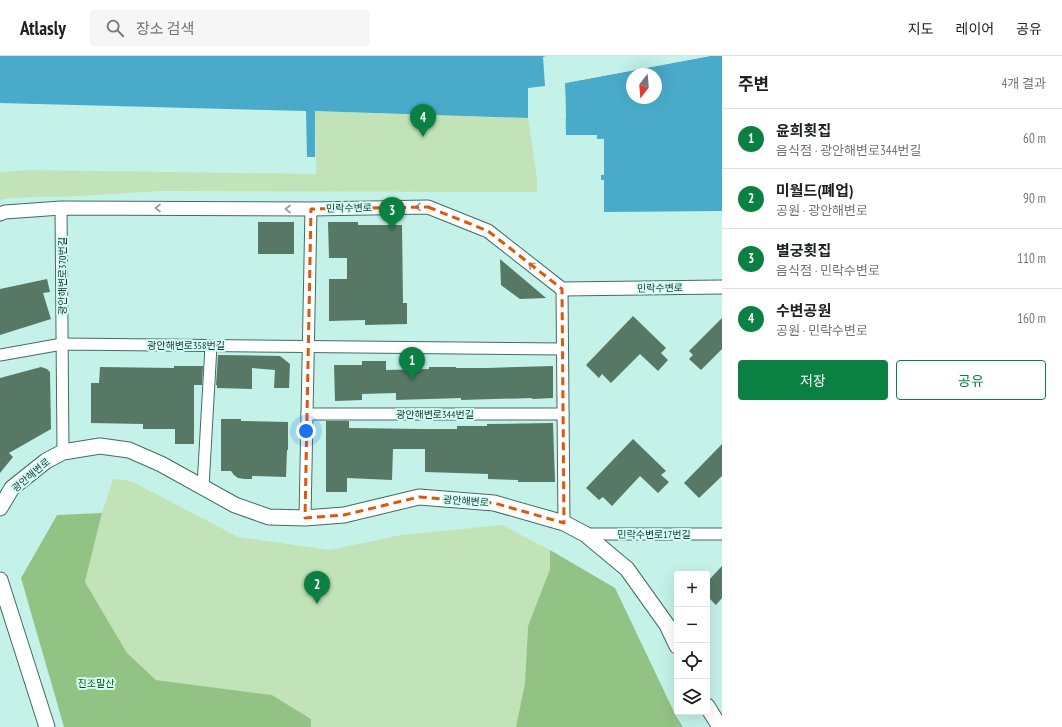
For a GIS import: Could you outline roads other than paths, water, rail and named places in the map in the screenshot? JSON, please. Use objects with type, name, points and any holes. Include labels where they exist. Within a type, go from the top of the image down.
[{"type":"main road","name":"광안해변로","points":[[0,508],[12,488],[46,461],[63,452],[100,446],[129,450],[161,464],[235,505],[269,517],[305,518],[344,515],[418,498],[494,502],[564,523],[585,534],[627,569],[667,625],[676,643]]},
{"type":"main road","points":[[0,580],[47,727]]},
{"type":"main road","points":[[710,711],[720,727]]},
{"type":"street","name":"민락수변로","points":[[0,214],[6,212],[62,208],[312,209],[428,207],[488,231],[562,289],[722,287]]},
{"type":"street","name":"광안해변로370번길","points":[[62,208],[63,452]]},
{"type":"street","points":[[305,518],[312,209]]},
{"type":"street","points":[[562,289],[564,523]]},
{"type":"street","points":[[0,355],[62,344]]},
{"type":"street","name":"광안해변로358번길","points":[[62,344],[309,346]]},
{"type":"street","points":[[203,487],[211,346]]},
{"type":"street","points":[[309,346],[562,349]]},
{"type":"street","name":"광안해변로344번길","points":[[307,414],[563,414]]},
{"type":"street","name":"민락수변로17번길","points":[[585,534],[722,534]]},
{"type":"water","points":[[0,56],[546,56],[543,57],[545,86],[528,88],[528,118],[315,111],[315,157],[307,157],[306,111],[0,103]]},
{"type":"water","points":[[710,56],[722,56],[722,211],[604,212],[604,180],[601,180],[601,175],[604,175],[604,139],[597,139],[597,135],[566,135],[565,83],[626,72],[626,104],[662,104],[662,68],[646,68]]},
{"type":"place","name":"수변공원","points":[[423,137]]},
{"type":"place","name":"별궁횟집","points":[[392,230]]},
{"type":"place","name":"윤희횟집","points":[[412,380]]},
{"type":"place","name":"미월드(폐업)","points":[[317,604]]},
{"type":"park label","name":"진조말산","points":[[96,683]]}]
